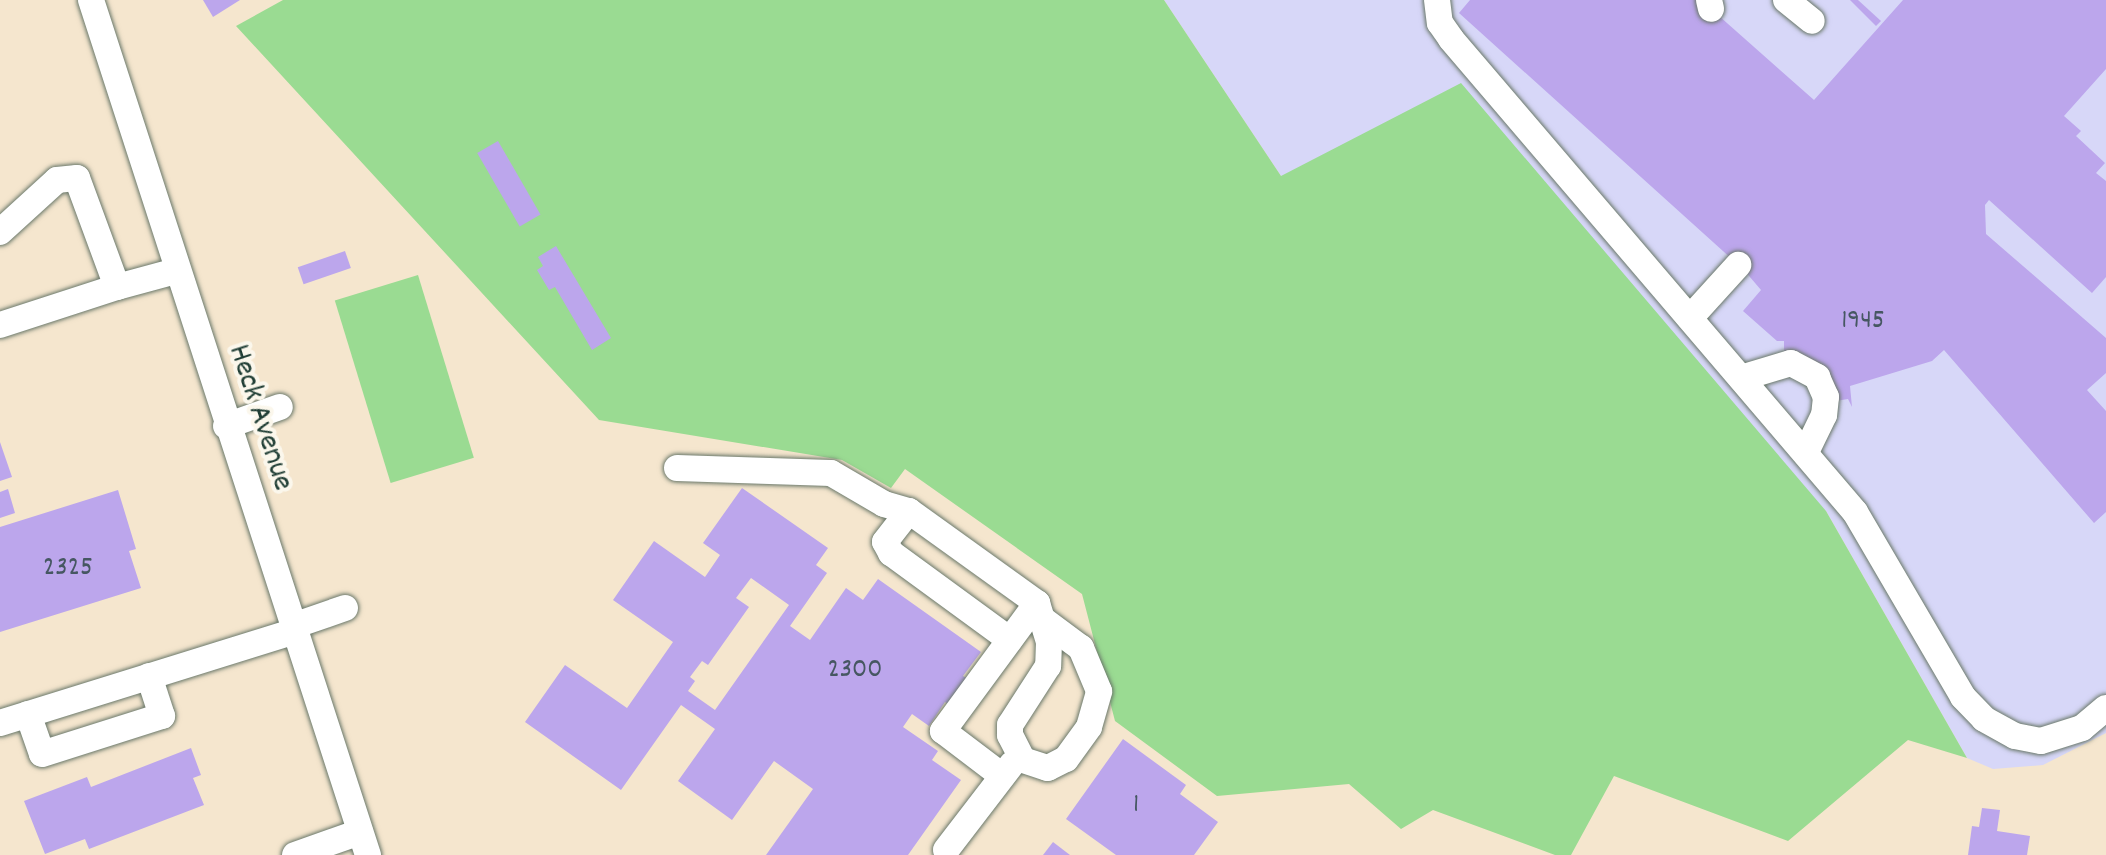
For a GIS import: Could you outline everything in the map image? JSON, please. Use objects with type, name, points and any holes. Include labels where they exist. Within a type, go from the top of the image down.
[{"type":"street","name":"Heck Avenue","points":[[91,0],[226,426],[364,844]]},
{"type":"street","points":[[1437,0],[1440,23],[1451,39],[1855,512],[1963,697],[1984,719],[2015,736],[2041,741],[2082,728],[2106,708]]},
{"type":"street","points":[[1786,0],[1812,21]]},
{"type":"street","points":[[0,232],[57,180],[77,178],[117,287]]},
{"type":"street","points":[[1690,318],[1738,265]]},
{"type":"street","points":[[0,325],[176,271]]},
{"type":"street","points":[[1741,378],[1791,363],[1817,377],[1826,397],[1824,415],[1806,452]]},
{"type":"street","points":[[226,426],[280,407]]},
{"type":"street","points":[[677,468],[831,473],[884,504],[909,511],[1040,611],[1081,648],[1099,691],[1089,727],[1058,765],[1038,768],[1010,766],[943,731],[1010,640],[1040,611]]},
{"type":"street","points":[[909,511],[885,542],[891,553],[1010,640]]},
{"type":"street","points":[[0,723],[294,629],[345,608]]},
{"type":"street","points":[[946,850],[1010,766],[1010,725],[1048,666],[1049,642],[1040,611]]},
{"type":"street","points":[[28,714],[42,754],[162,716],[149,676]]},
{"type":"street","points":[[295,855],[364,844]]},
{"type":"shaded area","points":[[1164,0],[2106,0],[2106,733],[2043,765],[1993,769],[1967,758],[1826,511],[1281,176]]},
{"type":"green space","points":[[283,0],[1164,0],[1281,176],[1461,83],[1826,511],[1967,758],[1908,740],[1788,841],[1614,776],[1571,855],[1555,855],[1433,810],[1401,829],[1349,784],[1217,796],[1115,721],[1082,594],[905,469],[891,488],[842,460],[599,420],[236,26]]},
{"type":"green space","points":[[418,275],[474,458],[391,483],[335,300]]},
{"type":"building","points":[[203,0],[240,0],[213,17]]},
{"type":"building","points":[[1470,0],[1701,0],[1814,100],[1903,0],[2106,0],[2106,69],[2064,116],[2081,131],[2076,136],[2105,163],[2096,173],[2106,181],[2106,277],[2092,293],[1989,200],[1985,205],[1986,234],[2106,338],[2106,373],[2087,390],[2106,411],[2106,512],[2094,523],[1944,350],[1932,361],[1850,386],[1852,407],[1848,399],[1823,403],[1822,396],[1784,367],[1784,341],[1777,341],[1743,311],[1761,290],[1744,270],[1459,13]]},
{"type":"building","points":[[1850,0],[1858,0],[1881,21],[1876,26]]},
{"type":"building","points":[[498,141],[540,215],[520,227],[477,153]]},
{"type":"building","points":[[556,246],[611,338],[592,350],[555,287],[549,290],[537,270],[543,266],[538,257]]},
{"type":"building","points":[[345,251],[351,268],[304,284],[298,267]]},
{"type":"building","points":[[0,442],[12,477],[0,481]]},
{"type":"building","points":[[742,488],[828,548],[816,565],[827,573],[790,626],[810,640],[846,588],[863,600],[878,579],[981,652],[963,676],[970,680],[952,707],[945,702],[929,726],[912,714],[903,727],[938,751],[932,760],[961,780],[908,855],[766,855],[813,789],[774,761],[732,820],[678,781],[715,729],[681,705],[621,790],[525,722],[565,665],[627,708],[673,642],[613,600],[654,541],[705,577],[720,555],[703,543]],"holes":[[[751,578],[789,605],[715,710],[688,691],[695,681],[690,677],[702,661],[708,665],[749,607],[736,598]]]},
{"type":"building","points":[[8,489],[15,513],[0,518],[0,492]]},
{"type":"building","points":[[118,490],[136,549],[129,551],[141,588],[0,632],[0,527]]},
{"type":"building","points":[[1123,739],[1186,785],[1180,794],[1218,822],[1194,855],[1116,855],[1066,819]]},
{"type":"building","points":[[191,748],[201,775],[193,778],[204,805],[89,849],[85,839],[45,854],[24,801],[87,777],[91,787]]},
{"type":"building","points":[[1982,808],[2000,810],[1997,831],[2030,836],[2027,855],[1968,855],[1972,826],[1979,827]]},
{"type":"building","points":[[1053,842],[1070,855],[1043,855]]}]
